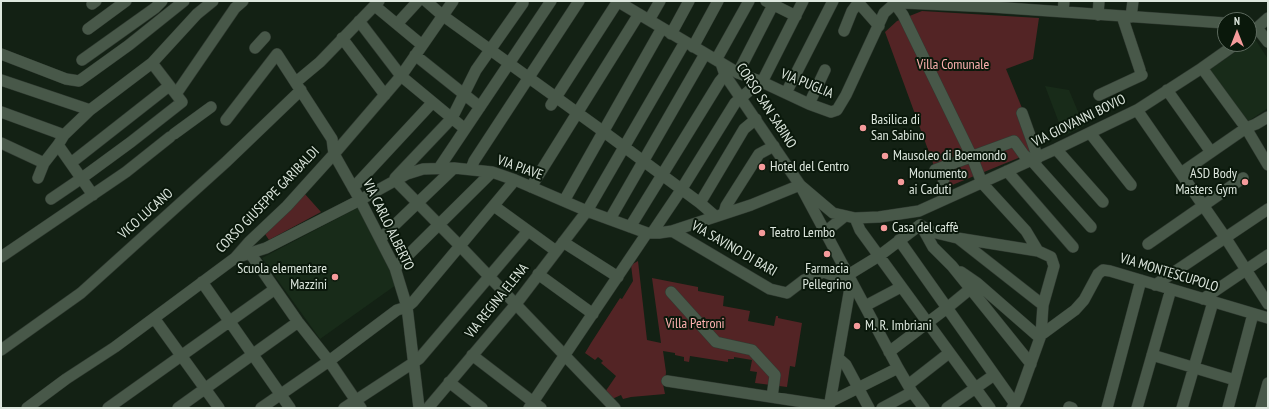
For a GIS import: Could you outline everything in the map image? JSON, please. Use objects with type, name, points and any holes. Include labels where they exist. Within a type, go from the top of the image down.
[{"type":"street","points":[[88,29],[126,1]]},
{"type":"street","points":[[82,60],[155,8],[162,1]]},
{"type":"street","points":[[1,54],[66,79],[79,81],[140,37],[184,1]]},
{"type":"street","points":[[38,178],[44,163],[58,146],[64,135],[90,110],[152,63],[197,14],[213,1]]},
{"type":"street","points":[[397,24],[418,1]]},
{"type":"street","points":[[426,1],[442,15],[529,77],[554,101],[577,113],[681,190],[720,215],[759,154],[774,146]]},
{"type":"street","name":"CORSO GIUSEPPE GARIBALDI","points":[[27,408],[66,379],[115,347],[235,258],[254,237],[287,206],[385,95],[401,76],[452,1]]},
{"type":"street","points":[[439,168],[551,1]]},
{"type":"street","points":[[471,169],[474,161],[579,1]]},
{"type":"street","points":[[554,101],[617,1]]},
{"type":"street","name":"CORSO SAN SABINO","points":[[617,1],[718,62],[725,75],[800,185]]},
{"type":"street","points":[[531,187],[577,113],[644,17],[660,1]]},
{"type":"street","points":[[564,201],[604,132],[667,31],[689,1]]},
{"type":"street","name":"VIA REGINA ELENA","points":[[428,408],[516,304],[587,211],[624,147],[718,1]]},
{"type":"street","points":[[718,62],[749,1]]},
{"type":"street","points":[[472,355],[535,406],[565,355],[618,277],[681,190],[735,103],[762,82],[803,1]]},
{"type":"street","points":[[786,93],[833,1]]},
{"type":"street","points":[[1098,14],[1099,1]]},
{"type":"street","points":[[1099,95],[1141,73],[1126,16],[1133,1]]},
{"type":"street","points":[[523,2],[476,70],[452,118],[395,178],[395,180],[615,408]]},
{"type":"street","points":[[738,73],[772,2],[796,16]]},
{"type":"street","points":[[844,31],[852,11],[858,2],[879,26]]},
{"type":"street","points":[[894,2],[1063,7],[1098,14],[1217,22]]},
{"type":"street","points":[[894,2],[903,15],[972,157],[982,183],[1026,231],[1038,251]]},
{"type":"street","name":"VIA PUGLIA","points":[[718,62],[738,73],[762,82],[809,104],[831,112],[837,110],[846,95],[884,13],[894,2]]},
{"type":"street","points":[[51,198],[131,142],[175,94],[239,4]]},
{"type":"street","points":[[377,4],[397,24],[422,45]]},
{"type":"street","name":"VICO LUCANO","points":[[1,350],[81,293],[221,167],[299,86],[342,38],[377,4]]},
{"type":"street","points":[[1257,26],[1268,18]]},
{"type":"street","points":[[359,21],[401,76],[465,129]]},
{"type":"street","points":[[1257,33],[1267,40]]},
{"type":"street","points":[[255,48],[265,37]]},
{"type":"street","points":[[342,38],[385,95]]},
{"type":"street","name":"VIA GIOVANNI BOVIO","points":[[850,217],[879,217],[919,211],[926,208],[1035,159],[1137,110],[1225,52]]},
{"type":"street","name":"VIA CARLO ALBERTO","points":[[226,120],[277,54],[332,139],[334,154],[360,200],[395,268],[408,307],[419,408]]},
{"type":"street","points":[[610,219],[705,54]]},
{"type":"street","points":[[415,55],[480,107]]},
{"type":"street","points":[[152,63],[175,94]]},
{"type":"street","points":[[1202,68],[1246,128],[1268,164]]},
{"type":"street","points":[[809,104],[825,70]]},
{"type":"street","points":[[630,227],[725,75]]},
{"type":"street","points":[[1,80],[90,110]]},
{"type":"street","points":[[1168,90],[1211,152]]},
{"type":"street","points":[[76,159],[175,94]]},
{"type":"street","points":[[353,188],[432,103]]},
{"type":"street","points":[[2,256],[93,196],[211,107]]},
{"type":"street","points":[[1137,110],[1225,237],[1268,304]]},
{"type":"street","points":[[1,112],[64,135]]},
{"type":"street","points":[[1022,113],[1035,159],[1091,227]]},
{"type":"street","points":[[1181,173],[1246,128],[1268,117]]},
{"type":"street","points":[[700,203],[744,129],[756,119]]},
{"type":"street","points":[[1090,133],[1131,185]]},
{"type":"street","points":[[943,188],[940,168],[1014,141],[1024,155],[1035,159]]},
{"type":"street","points":[[1,143],[44,163]]},
{"type":"street","points":[[58,146],[93,196]]},
{"type":"street","points":[[1056,149],[1103,202]]},
{"type":"street","points":[[380,239],[454,168]]},
{"type":"street","name":"VIA PIAVE","points":[[235,258],[266,248],[360,200],[406,174],[423,169],[454,168],[492,172],[515,180],[587,211],[649,233],[672,231],[752,205],[800,185]]},
{"type":"street","points":[[395,268],[492,172]]},
{"type":"street","points":[[1007,172],[1073,248]]},
{"type":"street","points":[[1148,244],[1243,178]]},
{"type":"street","points":[[261,408],[329,361],[397,310],[408,307],[515,180]]},
{"type":"street","points":[[800,185],[833,213],[850,217],[990,408]]},
{"type":"street","points":[[800,185],[837,256],[866,306],[889,352],[910,388],[924,408]]},
{"type":"street","points":[[494,206],[556,252]]},
{"type":"street","points":[[830,405],[849,278],[920,225],[926,208]]},
{"type":"street","points":[[1155,285],[1268,209]]},
{"type":"street","points":[[825,232],[850,217]]},
{"type":"street","points":[[899,240],[994,375],[1014,406],[1018,399],[1041,336],[1043,305],[1054,266],[1051,257],[1038,251],[957,238],[932,232],[920,225]]},
{"type":"street","points":[[920,225],[934,247],[952,266],[974,286],[1041,336]]},
{"type":"street","points":[[344,408],[358,404],[419,359],[528,231]]},
{"type":"street","name":"VIA SAVINO DI BARI","points":[[672,231],[770,289],[787,293],[804,280],[824,272],[837,256]]},
{"type":"street","points":[[957,238],[1043,305]]},
{"type":"street","points":[[563,242],[618,277]]},
{"type":"street","points":[[250,253],[298,322],[329,361],[358,404]]},
{"type":"street","points":[[1182,408],[1194,368],[1208,301],[1246,270],[1268,255]]},
{"type":"street","name":"VIA MONTESCUPOLO","points":[[1041,336],[1075,310],[1084,300],[1098,274],[1103,270],[1268,318]]},
{"type":"street","points":[[824,272],[849,278]]},
{"type":"street","points":[[538,274],[593,314]]},
{"type":"street","points":[[1107,408],[1141,280]]},
{"type":"street","points":[[202,282],[290,408]]},
{"type":"street","points":[[889,352],[974,286]]},
{"type":"street","points":[[974,286],[1031,364]]},
{"type":"street","points":[[866,306],[901,287]]},
{"type":"street","points":[[108,408],[275,289]]},
{"type":"street","points":[[1137,408],[1171,289]]},
{"type":"street","points":[[671,292],[716,342],[752,350],[775,375],[772,397]]},
{"type":"street","points":[[1228,408],[1254,314]]},
{"type":"street","points":[[154,318],[219,408]]},
{"type":"street","points":[[178,408],[298,322]]},
{"type":"street","points":[[882,408],[910,388],[949,353]]},
{"type":"street","points":[[1152,356],[1235,380]]},
{"type":"street","points":[[838,358],[846,365],[869,408]]},
{"type":"street","points":[[667,381],[830,405],[858,387],[898,368]]},
{"type":"street","points":[[947,408],[994,375]]},
{"type":"street","points":[[449,382],[482,408]]},
{"type":"street","points":[[1261,408],[1268,383]]},
{"type":"shaded area","points":[[1257,42],[1268,59],[1268,108],[1247,122],[1209,70],[1236,52],[1257,52]]},
{"type":"shaded area","points":[[1045,86],[1069,90],[1084,126],[1064,136]]},
{"type":"shaded area","name":"Scuola elementare Mazzini","points":[[361,206],[391,268],[396,285],[320,339],[262,258]]},
{"type":"green space","name":"Villa Comunale","points":[[922,11],[1039,18],[1033,59],[1006,69],[1022,108],[1033,152],[940,190],[934,166],[885,32],[897,21]]},
{"type":"green space","points":[[304,193],[321,212],[269,240],[265,234]]},
{"type":"green space","name":"Villa Petroni","points":[[638,261],[647,340],[661,343],[652,278],[698,287],[698,291],[724,296],[723,306],[750,311],[748,321],[774,326],[776,316],[778,316],[778,318],[802,323],[795,367],[790,366],[787,387],[755,383],[757,372],[750,371],[752,360],[734,357],[734,359],[728,359],[728,362],[690,356],[689,362],[684,361],[684,357],[675,355],[675,353],[663,351],[666,372],[665,382],[663,382],[665,394],[623,399],[621,395],[612,399],[605,392],[616,376],[601,363],[603,361],[598,357],[595,360],[585,353],[620,298],[622,299],[633,281],[631,265]]},
{"type":"place","name":"Basilica di San Sabino","points":[[863,128]]},
{"type":"place","name":"Mausoleo di Boemondo","points":[[885,156]]},
{"type":"place","name":"Hotel del Centro","points":[[762,167]]},
{"type":"place","name":"Monumento ai Caduti","points":[[901,182]]},
{"type":"place","name":"ASD Body Masters Gym","points":[[1245,182]]},
{"type":"place","name":"Casa del caffè","points":[[884,228]]},
{"type":"place","name":"Teatro Lembo","points":[[762,233]]},
{"type":"place","name":"Farmacia Pellegrino","points":[[827,254]]},
{"type":"place","name":"Scuola elementare Mazzini","points":[[335,277]]},
{"type":"place","name":"M. R. Imbriani","points":[[857,326]]}]
